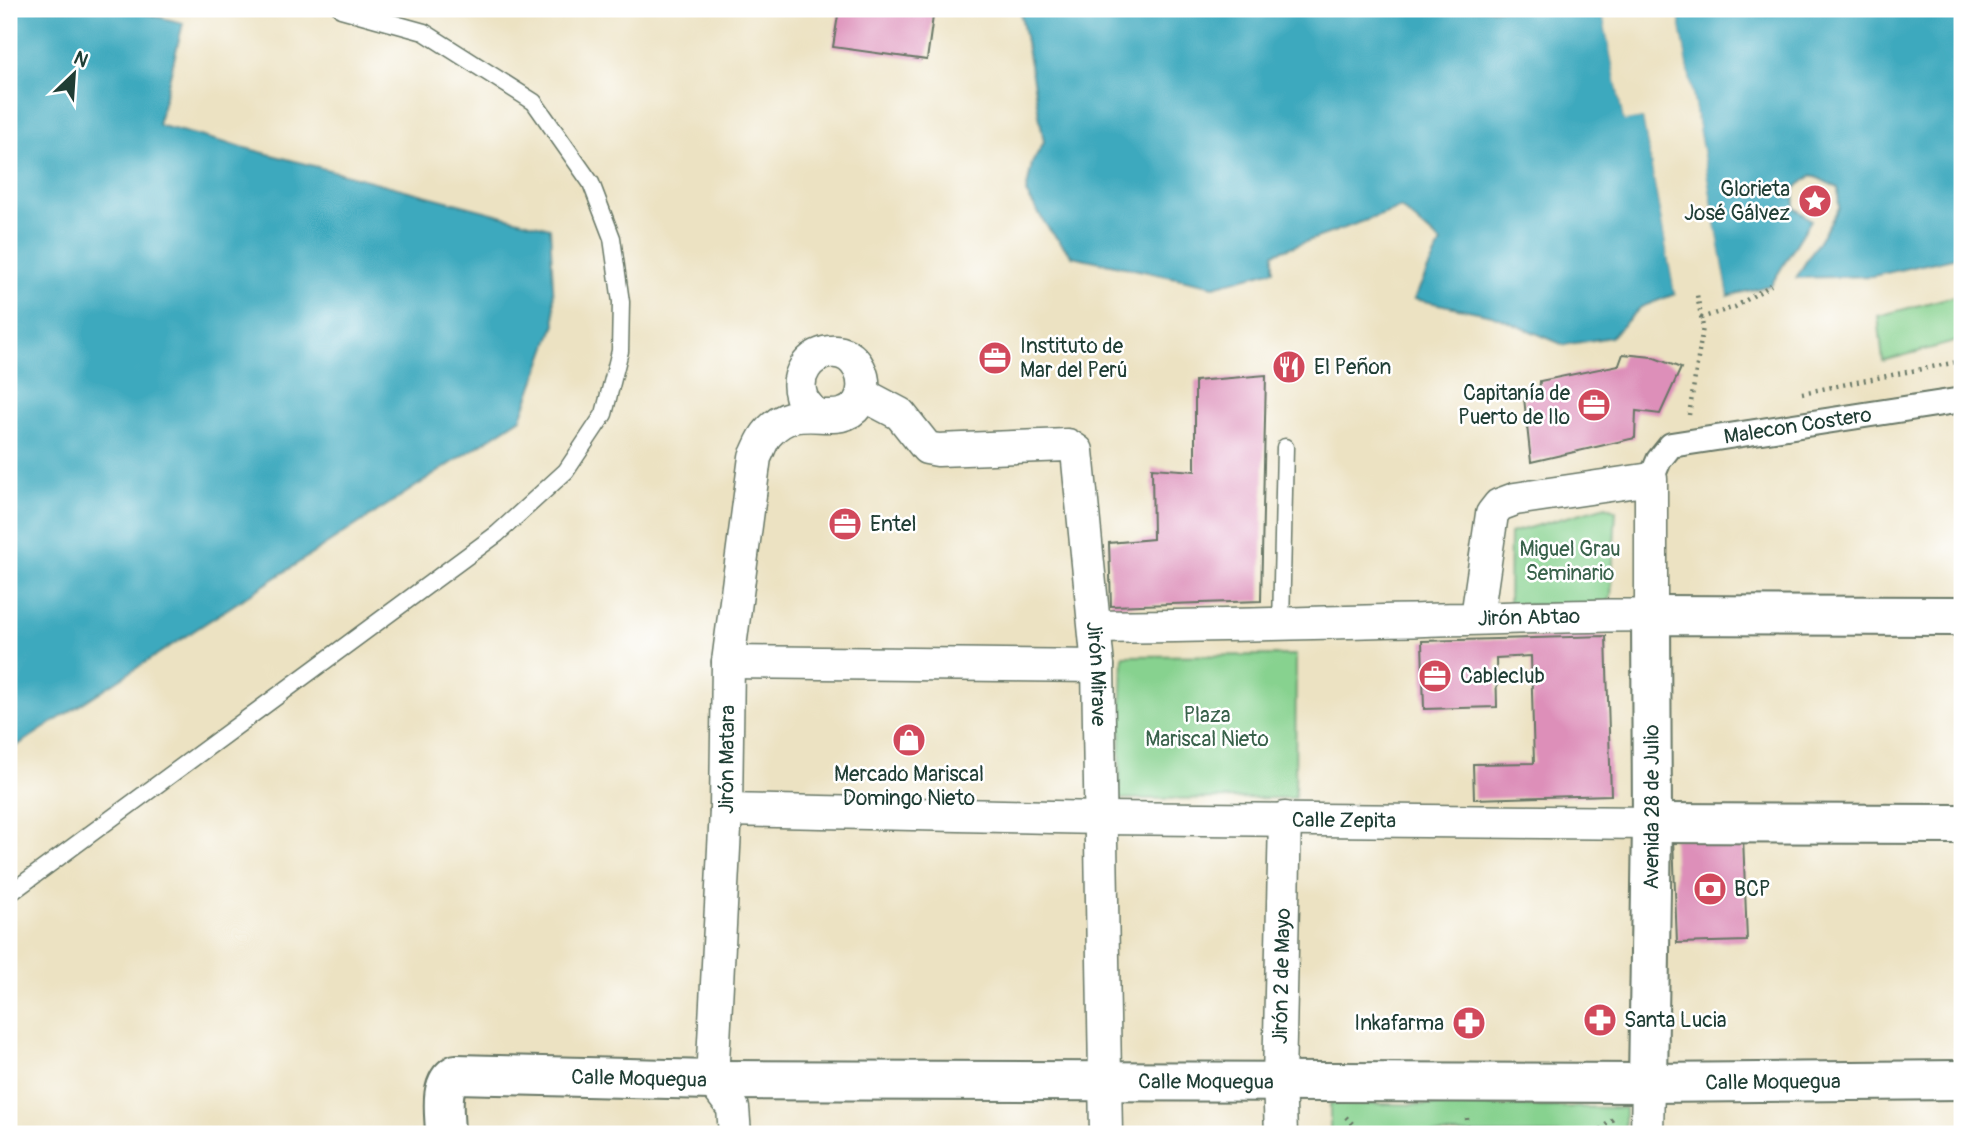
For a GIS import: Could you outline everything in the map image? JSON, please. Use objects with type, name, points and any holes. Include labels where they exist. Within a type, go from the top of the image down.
[{"type":"street","points":[[831,352],[851,357],[864,374],[864,395],[852,412],[833,418],[813,413],[801,396],[800,386],[800,375],[811,358],[831,352]]},
{"type":"street","name":"Jirón Mirave","points":[[864,395],[900,414],[927,447],[938,450],[1068,445],[1077,451],[1098,666],[1106,1134]]},
{"type":"street","name":"Malecon Costero","points":[[1651,479],[1659,460],[1671,445],[1962,400]]},
{"type":"street","name":"Jirón Matara","points":[[712,1080],[726,810],[728,662],[755,457],[768,433],[788,418],[813,413]]},
{"type":"street","points":[[1477,617],[1492,514],[1499,505],[1515,499],[1651,479]]},
{"type":"street","name":"Avenida 28 de Julio","points":[[1647,1134],[1652,823],[1651,479]]},
{"type":"street","name":"Jirón Abtao","points":[[1095,627],[1282,626],[1477,617],[1962,617]]},
{"type":"street","points":[[728,662],[1098,666]]},
{"type":"street","name":"Calle Zepita","points":[[726,810],[1099,818],[1962,824]]},
{"type":"street","name":"Jirón 2 de Mayo","points":[[1282,1134],[1279,1080],[1285,818]]},
{"type":"street","name":"Calle Moquegua","points":[[445,1134],[445,1086],[456,1074],[712,1080],[1105,1079],[1648,1083],[1962,1080]]},
{"type":"street","points":[[712,1080],[733,1108],[734,1134]]},
{"type":"lane","points":[[9,894],[497,534],[566,471],[604,414],[620,351],[621,302],[612,238],[591,183],[534,103],[424,32],[341,9]]},
{"type":"lane","points":[[1282,626],[1285,447]]},
{"type":"path","points":[[1701,318],[1735,307],[1771,285]]},
{"type":"path","points":[[1684,443],[1703,327],[1697,295]]},
{"type":"path","points":[[1790,396],[1962,361]]},
{"type":"path","points":[[1595,1134],[1615,1117]]},
{"type":"green space","points":[[1962,294],[1962,340],[1883,361],[1878,316]]},
{"type":"green space","name":"Miguel Grau Seminario","points":[[1606,506],[1616,511],[1611,597],[1606,605],[1509,605],[1510,533]]},
{"type":"green space","name":"Plaza Mariscal Nieto","points":[[1296,655],[1295,798],[1119,799],[1123,656]]},
{"type":"green space","points":[[1330,1103],[1625,1108],[1625,1134],[1330,1134]]},
{"type":"water","points":[[9,9],[126,9],[183,23],[158,125],[550,228],[555,324],[521,418],[9,751]]},
{"type":"water","points":[[1020,9],[1602,9],[1624,120],[1643,118],[1675,294],[1641,307],[1611,337],[1564,345],[1492,315],[1414,299],[1441,243],[1401,208],[1274,253],[1274,270],[1214,286],[1072,256],[1048,228],[1026,193],[1032,163],[1044,142]]},
{"type":"water","points":[[1677,9],[1962,9],[1962,256],[1873,276],[1796,278],[1839,208],[1838,188],[1812,175],[1794,189],[1795,208],[1811,220],[1771,285],[1728,296]]},
{"type":"pier","points":[[1602,9],[1605,9],[1627,117],[1643,114],[1646,117],[1678,294],[1675,294],[1643,118],[1624,121]]},
{"type":"pier","points":[[1673,9],[1677,9],[1728,296],[1725,296]]},
{"type":"building","points":[[839,9],[934,9],[927,60],[833,47]]},
{"type":"building","name":"Capitanía de Puerto de Ilo","points":[[1623,354],[1652,357],[1681,368],[1660,414],[1636,411],[1635,438],[1531,462],[1524,398],[1539,395],[1540,381],[1619,365]]},
{"type":"building","points":[[1266,375],[1261,601],[1111,606],[1109,543],[1153,539],[1152,468],[1195,471],[1195,381]]},
{"type":"building","points":[[1606,636],[1611,795],[1474,799],[1473,764],[1534,763],[1531,656],[1496,658],[1497,707],[1424,709],[1422,641]]},
{"type":"building","name":"BCP","points":[[1743,836],[1747,941],[1677,943],[1673,838]]},
{"type":"place","name":"Glorieta José Gálvez","points":[[1815,201]]},
{"type":"place","name":"Instituto de Mar del Perú","points":[[995,358]]},
{"type":"place","name":"El Peñon","points":[[1289,367]]},
{"type":"place","name":"Capitanía de Puerto de Ilo","points":[[1594,405]]},
{"type":"place","name":"Entel","points":[[845,524]]},
{"type":"place","name":"Cableclub","points":[[1435,676]]},
{"type":"place","name":"Mercado Mariscal Domingo Nieto","points":[[909,740]]},
{"type":"place","name":"BCP","points":[[1710,889]]},
{"type":"place","name":"Santa Lucia","points":[[1600,1020]]},
{"type":"place","name":"Inkafarma","points":[[1469,1023]]}]
